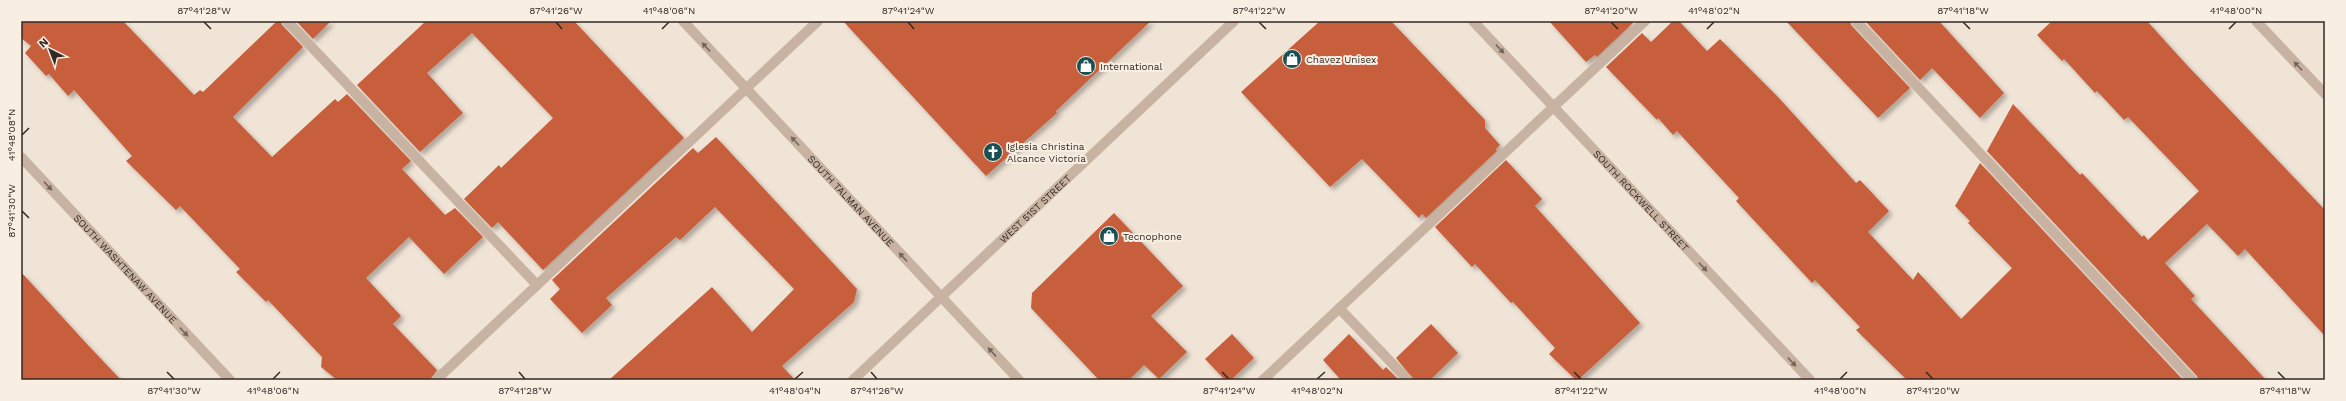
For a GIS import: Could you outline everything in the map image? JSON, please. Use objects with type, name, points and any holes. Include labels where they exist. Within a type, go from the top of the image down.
[{"type":"street","points":[[287,21],[537,285]]},
{"type":"street","name":"SOUTH TALMAN AVENUE","points":[[683,21],[1019,380]]},
{"type":"street","points":[[436,380],[818,21]]},
{"type":"street","name":"SOUTH ROCKWELL STREET","points":[[1473,21],[1810,380]]},
{"type":"street","points":[[1263,380],[1645,21]]},
{"type":"street","points":[[1856,21],[2192,380]]},
{"type":"street","points":[[2256,21],[2325,94]]},
{"type":"street","name":"WEST 51ST STREET","points":[[853,380],[1230,22]]},
{"type":"street","name":"SOUTH WASHTENAW AVENUE","points":[[21,157],[230,380]]},
{"type":"street","points":[[1339,308],[1408,380]]},
{"type":"building","points":[[21,21],[123,21],[194,95],[200,90],[203,92],[277,21],[281,21],[282,25],[303,47],[233,117],[272,157],[335,99],[338,102],[347,94],[411,161],[402,169],[445,215],[455,208],[483,237],[444,274],[409,237],[366,278],[401,316],[393,324],[437,370],[430,380],[337,380],[321,367],[322,357],[268,300],[266,302],[236,272],[240,269],[180,206],[176,210],[126,161],[132,156],[74,90],[68,96],[49,74],[46,76],[25,53],[31,46],[21,38]]},
{"type":"building","points":[[296,21],[331,21],[313,39]]},
{"type":"building","points":[[426,21],[574,21],[684,138],[543,270],[498,222],[492,228],[464,199],[499,165],[501,168],[553,118],[472,33],[427,73],[463,113],[420,152],[357,85]]},
{"type":"building","points":[[843,21],[1151,21],[1056,111],[1057,113],[986,176]]},
{"type":"building","points":[[1320,21],[1391,21],[1485,120],[1485,128],[1500,145],[1496,149],[1497,151],[1426,218],[1422,214],[1419,218],[1362,159],[1330,187],[1241,92]]},
{"type":"building","points":[[1549,21],[1632,21],[1633,23],[1597,57],[1595,55],[1586,62]]},
{"type":"building","points":[[1673,21],[1679,21],[1707,51],[1720,39],[1779,98],[1856,183],[1860,180],[1889,211],[1868,232],[1913,280],[1918,272],[1961,319],[2012,268],[1968,223],[1970,221],[1955,206],[1980,163],[2183,380],[1907,380],[1856,330],[1860,327],[1815,280],[1812,283],[1736,201],[1739,198],[1677,131],[1673,135],[1658,118],[1657,120],[1606,67],[1642,33],[1651,42]]},
{"type":"building","points":[[1786,21],[1850,21],[1851,25],[1910,88],[1878,118]]},
{"type":"building","points":[[1865,21],[1939,21],[2004,93],[1980,118],[1932,68],[1920,80]]},
{"type":"building","points":[[2052,21],[2147,21],[2325,210],[2325,336],[2245,249],[2238,256],[2207,224],[2165,263],[2195,296],[2191,299],[2266,380],[2198,380],[2197,376],[1987,151],[2013,104],[2080,175],[2082,173],[2142,237],[2144,235],[2148,240],[2199,191],[2128,117],[2124,120],[2097,91],[2095,93],[2064,59],[2062,61],[2037,35]]},
{"type":"building","points":[[716,137],[857,289],[854,302],[782,366],[795,380],[609,380],[712,287],[752,332],[794,289],[715,207],[680,240],[676,237],[606,298],[612,305],[582,333],[550,299],[560,289],[552,280],[693,148],[698,153]]},
{"type":"building","points":[[1506,160],[1542,199],[1535,206],[1640,323],[1578,380],[1576,380],[1549,354],[1555,348],[1513,302],[1511,303],[1475,264],[1472,267],[1435,227]]},
{"type":"building","points":[[1114,213],[1183,286],[1151,316],[1187,352],[1159,379],[1144,365],[1129,380],[1099,380],[1031,308],[1032,293]]},
{"type":"building","points":[[21,272],[86,343],[121,380],[21,380]]},
{"type":"building","points":[[1431,324],[1458,353],[1430,380],[1414,380],[1396,358]]},
{"type":"building","points":[[1232,334],[1254,358],[1231,380],[1225,380],[1205,359]]},
{"type":"building","points":[[1349,334],[1383,370],[1386,367],[1399,380],[1341,380],[1323,360]]},
{"type":"place","name":"Chavez Unisex","points":[[1292,59]]},
{"type":"place","name":"International","points":[[1086,66]]},
{"type":"place","name":"Iglesia Christina Alcance Victoria","points":[[993,152]]},
{"type":"place","name":"Tecnophone","points":[[1109,236]]}]
